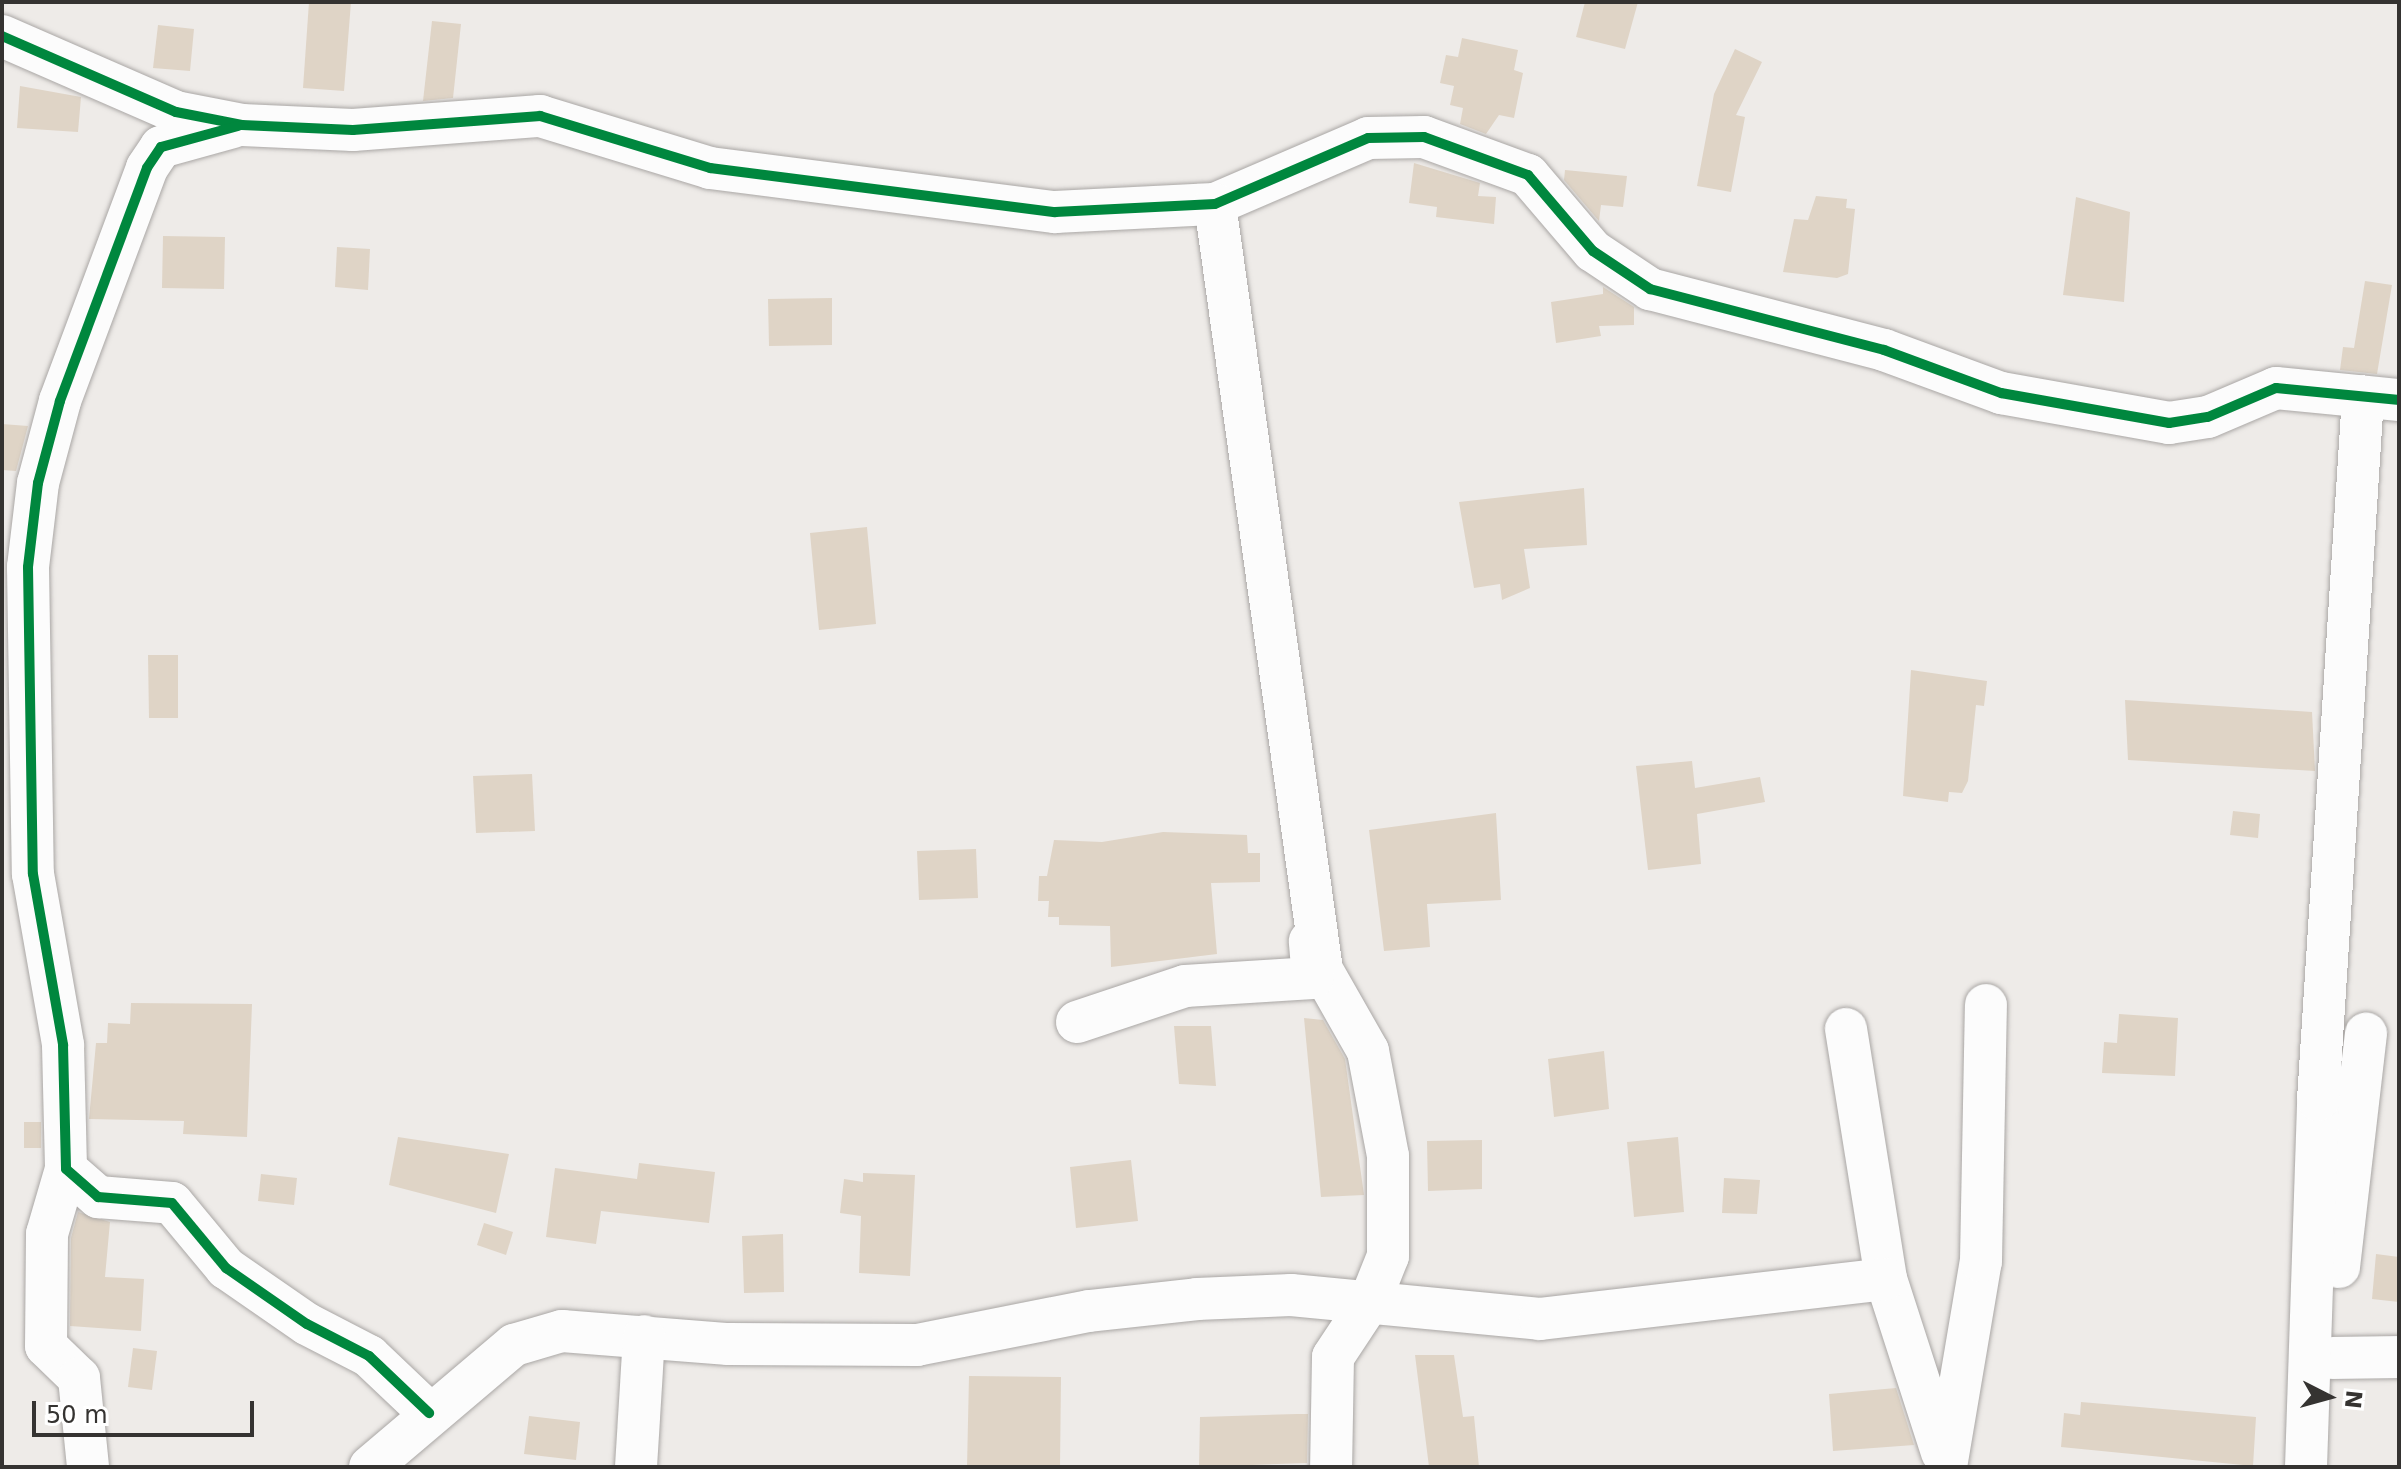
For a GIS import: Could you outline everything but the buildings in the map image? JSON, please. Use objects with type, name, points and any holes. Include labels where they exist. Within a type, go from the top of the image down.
[{"type":"street","points":[[2,36],[176,112],[242,125],[353,130],[540,116],[710,168],[880,194],[1055,212],[1215,204],[1368,138],[1424,137],[1528,175],[1593,251],[1650,289],[1884,350],[2001,393],[2169,423],[2208,417],[2276,388],[2381,398],[2318,1100],[2321,1369],[2329,1382],[2334,1450]]},
{"type":"street","points":[[88,1467],[79,1378],[46,1346],[47,1234],[66,1169],[63,1045],[33,874],[28,567],[38,483],[60,401],[147,168],[161,147],[242,125]]},
{"type":"street","points":[[1215,204],[1322,970],[1368,1051],[1388,1156],[1388,1256],[1370,1301],[1333,1357],[1331,1467]]},
{"type":"street","points":[[1077,1022],[1185,986],[1313,978],[1303,840]]},
{"type":"street","points":[[1945,1462],[1981,1261],[1986,1005]]},
{"type":"street","points":[[1846,1029],[1886,1279],[1945,1462]]},
{"type":"street","points":[[2306,1467],[2366,1034]]},
{"type":"street","points":[[66,1169],[98,1197],[172,1203],[226,1268],[307,1324],[369,1356],[429,1413]]},
{"type":"street","points":[[370,1467],[429,1413],[514,1345],[562,1331],[728,1344],[917,1345],[1197,1299],[1370,1301],[1540,1319],[1886,1279]]},
{"type":"street","points":[[636,1467],[644,1336]]},
{"type":"street","points":[[2321,1369],[2399,1357]]},
{"type":"cycle path","points":[[2,36],[176,112],[242,125],[353,130],[540,116],[710,168],[1055,212],[1215,204],[1368,138],[1424,137],[1528,175],[1593,251],[1650,289],[1884,350],[2001,393],[2169,423],[2208,417],[2276,388],[2399,400]]},
{"type":"cycle path","points":[[238,126],[161,147],[147,168],[60,401],[38,483],[28,567],[33,874],[63,1045],[66,1169],[98,1197],[172,1203],[226,1268],[307,1324],[369,1356],[429,1413]]}]
